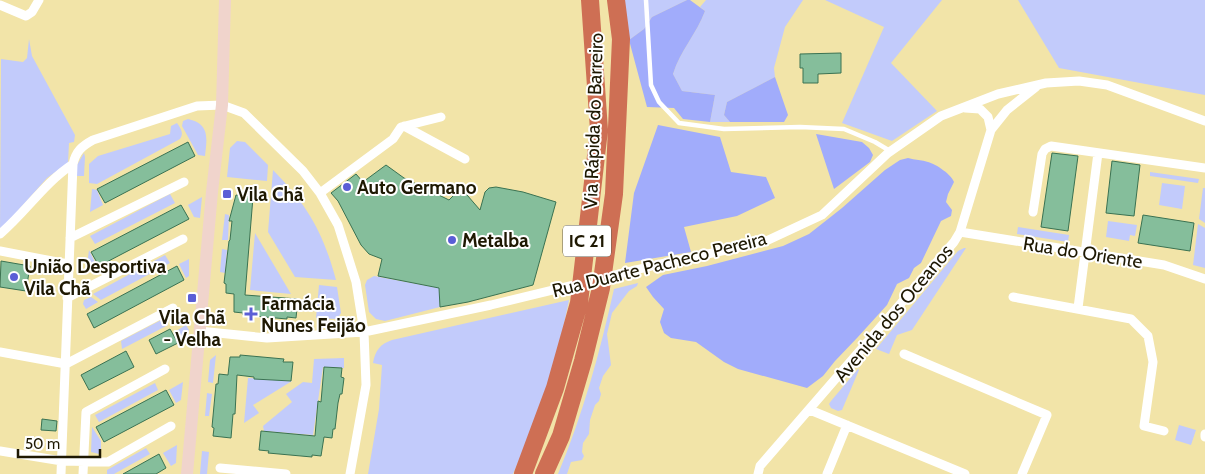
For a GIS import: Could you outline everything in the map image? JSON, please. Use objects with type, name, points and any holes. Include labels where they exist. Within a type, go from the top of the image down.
[{"type":"highway","name":"Via Rápida do Barreiro","points":[[523,474],[555,388],[579,303],[599,130],[590,0]]},
{"type":"highway","name":"Via Rápida do Barreiro","points":[[544,474],[564,427],[583,362],[601,288],[614,194],[620,39],[616,0]]},
{"type":"main road","points":[[187,474],[199,331],[222,105],[225,0]]},
{"type":"street","points":[[0,5],[26,16],[32,12],[39,0]]},
{"type":"street","name":"Rua Duarte Pacheco Pereira","points":[[199,331],[267,338],[364,332],[491,305],[656,265],[764,242],[822,215],[890,151],[941,116],[998,94],[1038,86],[1079,81],[1107,85],[1205,121]]},
{"type":"street","name":"Avenida dos Oceanos","points":[[758,474],[760,466],[810,410],[960,232],[992,130],[1008,110],[1038,86]]},
{"type":"street","points":[[61,474],[73,164],[78,150],[93,140],[197,106],[222,105],[244,113],[303,171],[320,193],[338,225],[356,282],[364,332],[366,385],[350,474]]},
{"type":"street","points":[[960,108],[980,109],[988,117],[992,130]]},
{"type":"street","points":[[320,193],[393,139],[401,126],[441,117]]},
{"type":"street","points":[[404,126],[465,159]]},
{"type":"street","points":[[1033,212],[1042,154],[1045,149],[1051,146],[1205,168]]},
{"type":"street","points":[[1078,308],[1098,153]]},
{"type":"street","points":[[0,234],[50,182],[73,164]]},
{"type":"street","points":[[70,238],[184,182]]},
{"type":"street","name":"Rua do Oriente","points":[[960,232],[1164,265],[1205,278]]},
{"type":"street","points":[[67,298],[183,239]]},
{"type":"street","points":[[0,251],[68,264]]},
{"type":"street","points":[[1013,298],[1131,318],[1148,336],[1153,362],[1144,426],[1164,432]]},
{"type":"street","points":[[0,352],[66,364],[173,308]]},
{"type":"street","points":[[904,354],[1046,415],[1022,474]]},
{"type":"street","points":[[83,474],[86,412],[165,369]]},
{"type":"street","points":[[810,410],[964,474]]},
{"type":"street","points":[[0,451],[62,461],[108,462],[171,426]]},
{"type":"street","points":[[827,474],[847,426]]},
{"type":"street","points":[[220,468],[286,474]]},
{"type":"lane","points":[[646,0],[651,85],[659,102],[679,122],[724,129],[800,127],[844,129],[875,142],[890,151]]},
{"type":"shaded area","points":[[624,0],[687,0],[652,17],[644,29],[629,40]]},
{"type":"shaded area","points":[[690,0],[705,11],[673,74],[682,91],[715,95],[710,122],[683,119],[674,108],[647,107],[629,40],[644,29],[652,17]]},
{"type":"shaded area","points":[[706,0],[803,0],[785,27],[774,68],[775,77],[727,102],[724,115],[730,122],[710,122],[715,95],[682,91],[673,74],[702,19],[705,11],[700,7]]},
{"type":"shaded area","points":[[825,0],[942,0],[891,63],[937,111],[892,141],[842,123],[884,27]]},
{"type":"shaded area","points":[[1018,0],[1205,0],[1205,95],[1059,68]]},
{"type":"shaded area","points":[[29,39],[32,56],[75,135],[74,142],[69,143],[68,163],[47,178],[0,231],[1,59],[23,62],[27,58]]},
{"type":"shaded area","points":[[775,77],[788,115],[784,122],[730,122],[724,115],[727,102]]},
{"type":"shaded area","points":[[188,119],[195,121],[204,128],[206,138],[205,156],[198,155],[182,126],[183,121]]},
{"type":"shaded area","points":[[177,123],[182,133],[180,139],[97,184],[89,183],[89,164],[98,156],[170,134],[171,126]]},
{"type":"shaded area","points":[[658,125],[720,137],[731,172],[766,177],[775,198],[737,216],[684,227],[691,252],[625,263],[634,193]]},
{"type":"shaded area","points":[[816,134],[862,142],[873,155],[870,162],[834,189]]},
{"type":"shaded area","points":[[237,141],[245,142],[268,165],[267,181],[227,177],[230,148]]},
{"type":"shaded area","points":[[84,153],[84,176],[76,176],[77,165]]},
{"type":"shaded area","points":[[908,158],[931,163],[953,179],[954,182],[946,202],[952,210],[951,216],[941,221],[921,263],[914,268],[909,278],[897,284],[887,305],[823,376],[807,388],[738,369],[724,362],[696,342],[671,338],[664,333],[660,322],[664,309],[646,287],[663,275],[707,266],[783,246],[809,234],[885,170],[900,160]]},
{"type":"shaded area","points":[[273,170],[296,196],[313,220],[326,248],[336,280],[295,277],[268,232]]},
{"type":"shaded area","points":[[1150,172],[1199,179],[1198,183],[1150,176]]},
{"type":"shaded area","points":[[1162,183],[1185,186],[1182,209],[1159,205]]},
{"type":"shaded area","points":[[1203,188],[1205,188],[1205,223],[1199,219]]},
{"type":"shaded area","points":[[92,189],[97,190],[103,205],[90,212]]},
{"type":"shaded area","points":[[170,194],[175,203],[95,244],[90,236]]},
{"type":"shaded area","points":[[202,197],[200,218],[194,217],[188,205]]},
{"type":"shaded area","points":[[225,214],[229,215],[228,240],[222,240]]},
{"type":"shaded area","points":[[1108,221],[1137,225],[1135,236],[1130,235],[1129,241],[1106,237]]},
{"type":"shaded area","points":[[1198,224],[1205,228],[1205,268],[1193,265]]},
{"type":"shaded area","points":[[1018,227],[1069,235],[1068,242],[1017,234]]},
{"type":"shaded area","points":[[255,233],[291,294],[250,290]]},
{"type":"shaded area","points":[[966,248],[912,330],[897,335],[889,354],[876,349],[958,251]]},
{"type":"shaded area","points":[[222,249],[227,250],[225,273],[220,272]]},
{"type":"shaded area","points":[[89,250],[97,266],[86,272]]},
{"type":"shaded area","points":[[165,255],[170,263],[101,300],[93,294]]},
{"type":"shaded area","points":[[189,259],[189,276],[186,278],[179,264]]},
{"type":"shaded area","points":[[374,276],[439,288],[440,307],[385,321],[376,319],[369,312],[365,285],[367,280]]},
{"type":"shaded area","points":[[638,283],[637,286],[629,291],[612,313],[607,334],[611,365],[603,376],[599,388],[601,394],[599,401],[595,405],[590,420],[589,434],[583,443],[582,452],[584,456],[582,460],[571,462],[567,474],[558,474],[590,383],[614,289]]},
{"type":"shaded area","points":[[319,285],[337,287],[341,313],[337,319],[316,318]]},
{"type":"shaded area","points":[[91,297],[98,302],[86,309],[83,304],[84,300]]},
{"type":"shaded area","points":[[569,300],[546,388],[531,432],[513,474],[368,474],[379,409],[382,365],[373,363],[375,355],[381,346],[392,340]]},
{"type":"shaded area","points":[[165,318],[168,325],[122,349],[121,341]]},
{"type":"shaded area","points":[[186,325],[189,330],[187,338],[182,340],[176,331]]},
{"type":"shaded area","points":[[216,355],[213,383],[208,382],[210,360]]},
{"type":"shaded area","points":[[344,358],[344,368],[323,367],[313,435],[264,431],[263,426],[292,402],[286,394],[303,382],[312,383],[314,359]]},
{"type":"shaded area","points":[[858,369],[842,410],[838,411],[831,408],[829,404],[831,401]]},
{"type":"shaded area","points":[[248,378],[292,381],[253,405],[259,413],[244,423]]},
{"type":"shaded area","points":[[183,382],[181,400],[176,403],[169,390]]},
{"type":"shaded area","points":[[155,383],[158,390],[99,422],[95,415]]},
{"type":"shaded area","points":[[207,393],[212,394],[209,416],[205,416]]},
{"type":"shaded area","points":[[1179,425],[1196,430],[1191,445],[1175,440]]},
{"type":"shaded area","points":[[92,427],[101,441],[101,453],[99,454],[91,452]]},
{"type":"shaded area","points":[[177,445],[176,463],[171,466],[163,453]]},
{"type":"shaded area","points":[[146,448],[150,454],[114,474],[107,474],[107,470]]},
{"type":"shaded area","points":[[202,451],[209,452],[207,474],[200,474]]},
{"type":"building","points":[[841,53],[841,73],[818,74],[818,83],[803,83],[803,68],[800,68],[800,54]]},
{"type":"building","points":[[188,142],[195,156],[105,203],[97,189]]},
{"type":"building","points":[[1052,153],[1078,156],[1068,231],[1041,227]]},
{"type":"building","points":[[1112,161],[1140,165],[1134,216],[1106,213]]},
{"type":"building","name":"Metalba","points":[[386,165],[404,178],[449,200],[461,188],[480,210],[485,192],[489,188],[496,187],[523,192],[556,202],[533,285],[468,302],[440,307],[439,288],[378,276],[382,259],[369,254],[361,245],[338,201],[331,193],[356,174],[363,182]]},
{"type":"building","points":[[236,195],[253,197],[245,295],[298,299],[296,318],[287,317],[287,319],[243,315],[243,313],[234,312],[234,294],[226,293],[226,284],[224,283],[232,221],[229,221]]},
{"type":"building","points":[[181,205],[189,219],[99,266],[91,252]]},
{"type":"building","points":[[1143,215],[1194,223],[1190,251],[1138,243]]},
{"type":"building","name":"União Desportiva Vila Chã","points":[[1,261],[30,266],[26,291],[0,287]]},
{"type":"building","points":[[177,266],[184,280],[94,328],[87,314]]},
{"type":"building","points":[[170,329],[178,343],[156,354],[149,340]]},
{"type":"building","points":[[126,351],[134,367],[89,390],[81,375]]},
{"type":"building","points":[[240,355],[284,359],[283,362],[293,362],[291,381],[254,379],[254,377],[237,375],[235,414],[233,414],[231,438],[213,436],[214,428],[212,427],[216,384],[218,384],[219,374],[228,375],[230,357],[240,357]]},
{"type":"building","points":[[324,367],[342,368],[341,377],[344,378],[342,394],[340,394],[338,403],[335,429],[333,429],[332,438],[324,437],[321,456],[312,455],[312,457],[268,453],[269,451],[259,450],[261,431],[315,436],[318,401],[321,402]]},
{"type":"building","points":[[166,390],[174,405],[104,442],[96,427]]},
{"type":"building","points":[[42,419],[57,421],[56,431],[41,430]]},
{"type":"building","points":[[159,454],[166,468],[156,474],[123,474]]},
{"type":"place","name":"Auto Germano","points":[[347,187]]},
{"type":"place","name":"Vila Chã","points":[[227,194]]},
{"type":"place","name":"Metalba","points":[[452,240]]},
{"type":"place","name":"União Desportiva Vila Chã","points":[[14,277]]},
{"type":"place","name":"Vila Chã - Velha","points":[[192,298]]},
{"type":"place","name":"Farmácia Nunes Feijão","points":[[251,314]]}]
